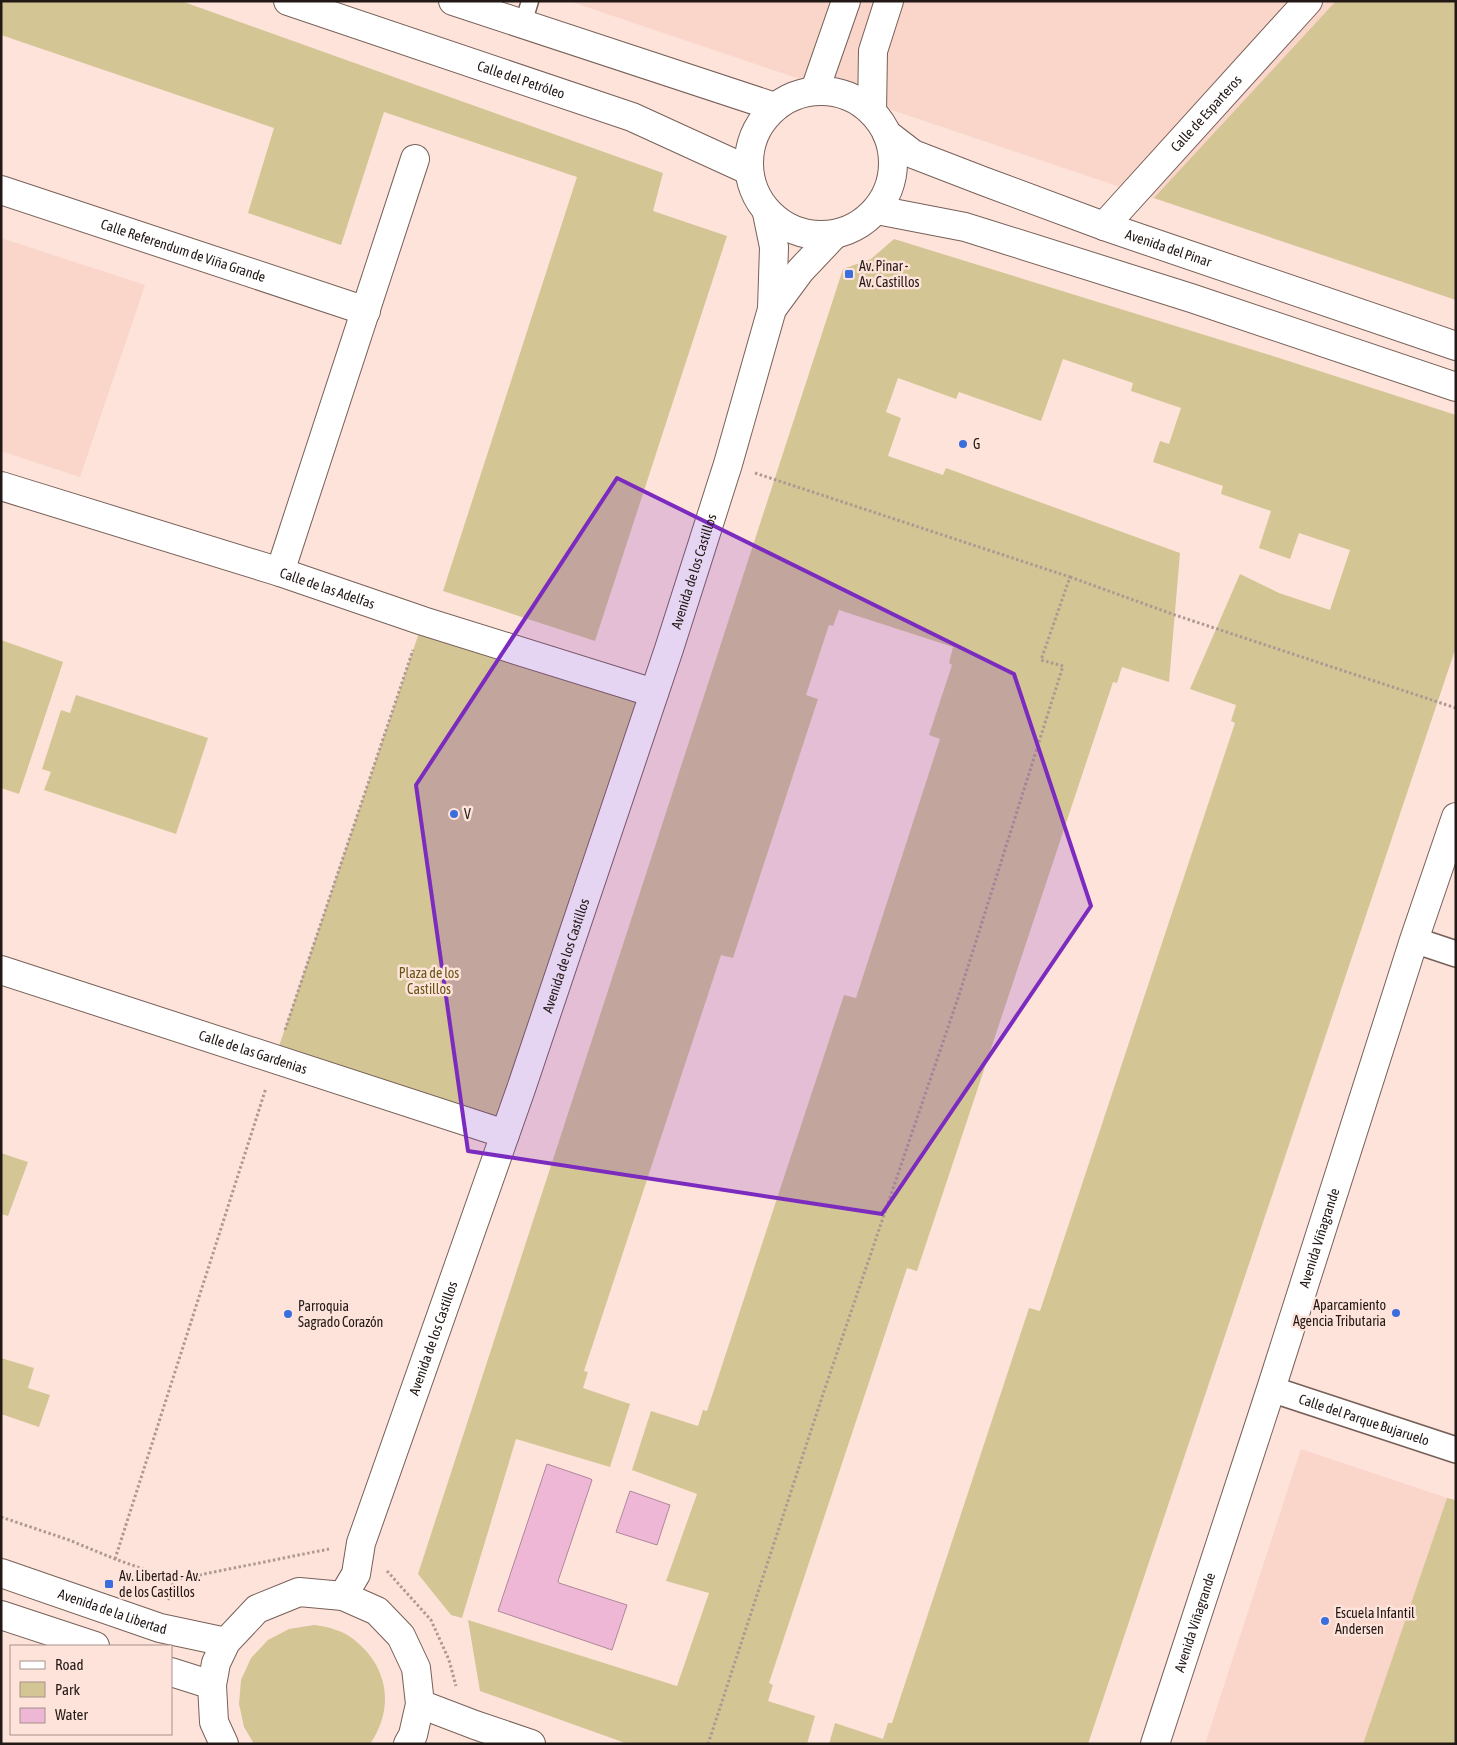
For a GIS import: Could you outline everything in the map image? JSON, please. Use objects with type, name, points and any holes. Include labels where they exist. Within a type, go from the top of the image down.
[{"type":"street","name":"Calle del Petróleo","points":[[288,1],[632,117],[748,170]]},
{"type":"street","points":[[453,1],[527,13],[775,107]]},
{"type":"street","points":[[815,90],[846,1]]},
{"type":"street","points":[[872,112],[873,51],[889,1]]},
{"type":"street","name":"Calle de Esparteros","points":[[1104,226],[1308,1]]},
{"type":"street","points":[[815,90],[846,95],[872,112],[888,134],[894,160],[890,186],[877,210],[858,226],[834,235],[808,234],[786,228],[767,212],[754,193],[748,170],[750,146],[759,124],[775,107],[796,95],[815,90]]},
{"type":"street","name":"Avenida del Pinar","points":[[888,134],[913,154],[983,181],[1104,226],[1456,346]]},
{"type":"street","points":[[280,572],[415,159]]},
{"type":"street","name":"Calle Referendum de Viña Grande","points":[[1,190],[366,312]]},
{"type":"street","points":[[877,210],[965,227],[1191,298],[1456,387]]},
{"type":"street","name":"Avenida de los Castillos","points":[[343,1596],[356,1574],[361,1543],[506,1134],[654,693],[728,464],[772,309],[774,247],[767,212]]},
{"type":"street","name":"Avenida de los Castillos","points":[[772,309],[800,271],[834,235]]},
{"type":"street","name":"Calle de las Adelfas","points":[[1,486],[280,572],[423,621],[654,693]]},
{"type":"street","name":"Avenida Viñagrande","points":[[1155,1744],[1271,1389],[1414,940],[1456,817]]},
{"type":"street","points":[[1414,940],[1456,954]]},
{"type":"street","name":"Calle de las Gardenias","points":[[1,970],[506,1134]]},
{"type":"street","name":"Calle del Parque Bujaruelo","points":[[1271,1389],[1456,1450]]},
{"type":"street","name":"Avenida de la Libertad","points":[[1,1573],[160,1628],[226,1642]]},
{"type":"street","points":[[224,1744],[214,1722],[212,1685],[216,1663],[226,1642],[258,1609],[300,1592],[343,1596],[377,1611],[402,1636],[416,1668],[420,1704],[413,1735],[408,1744]]},
{"type":"street","points":[[1,1614],[92,1645]]},
{"type":"street","points":[[172,1672],[212,1685]]},
{"type":"street","points":[[420,1704],[531,1744]]},
{"type":"path","points":[[728,464],[1070,577],[1176,615],[1456,708]]},
{"type":"path","points":[[708,1744],[829,1378],[959,995],[1063,666],[1041,660],[1070,577]]},
{"type":"highlighted area","points":[[617,478],[1014,674],[1091,906],[882,1214],[468,1151],[416,785]]},
{"type":"shaded area","points":[[569,1],[1456,1],[1456,300],[847,95]]},
{"type":"shaded area","points":[[1,238],[145,285],[80,477],[1,451]]},
{"type":"shaded area","name":"Escuela Infantil Andersen","points":[[1301,1449],[1447,1498],[1363,1744],[1205,1744]]},
{"type":"green space","points":[[1,1],[181,1],[663,173],[653,211],[727,236],[595,641],[443,591],[577,177],[384,112],[341,245],[248,213],[274,128],[1,35]]},
{"type":"green space","points":[[1336,1],[1456,1],[1456,300],[1154,198]]},
{"type":"green space","points":[[894,239],[1276,357],[1456,415],[1456,647],[1088,1744],[829,1744],[835,1723],[883,1739],[888,1723],[892,1723],[1029,1308],[1040,1311],[1235,723],[1231,721],[1236,705],[1190,689],[1240,574],[1279,593],[1330,610],[1350,550],[1299,533],[1290,559],[1259,548],[1271,511],[1221,494],[1223,486],[1153,462],[1160,441],[1169,444],[1181,408],[1131,391],[1133,383],[1063,359],[1041,421],[959,392],[956,399],[898,378],[886,412],[901,418],[888,456],[943,475],[946,468],[1180,553],[1169,682],[1122,667],[1117,683],[1113,682],[917,1271],[907,1268],[769,1683],[773,1685],[768,1701],[815,1716],[807,1744],[628,1744],[480,1691],[468,1620],[677,1686],[709,1593],[666,1581],[697,1494],[632,1470],[651,1411],[698,1426],[703,1410],[707,1411],[844,995],[856,998],[940,739],[929,735],[952,665],[949,663],[953,647],[839,610],[833,626],[829,625],[806,695],[818,699],[733,958],[721,955],[584,1371],[588,1372],[583,1388],[630,1404],[610,1467],[516,1439],[462,1618],[451,1615],[418,1574],[843,269],[871,259]]},
{"type":"green space","name":"Plaza de los Castillos","points":[[423,621],[654,693],[505,1134],[275,1058]]},
{"type":"green space","points":[[1,640],[63,662],[19,794],[1,788]]},
{"type":"green space","points":[[76,695],[208,738],[176,834],[44,790],[51,772],[42,769],[61,710],[70,713]]},
{"type":"green space","points":[[1,1153],[28,1162],[8,1216],[1,1214]]},
{"type":"green space","points":[[1,1358],[34,1368],[28,1388],[50,1395],[39,1427],[1,1414]]},
{"type":"green space","points":[[1447,1498],[1456,1500],[1456,1744],[1363,1744]]},
{"type":"green space","points":[[314,1625],[331,1628],[349,1636],[367,1652],[375,1663],[384,1686],[385,1698],[384,1710],[377,1733],[370,1744],[254,1744],[244,1727],[239,1704],[241,1680],[251,1658],[268,1640],[289,1629]]},
{"type":"water","points":[[547,1464],[592,1480],[558,1581],[559,1583],[627,1605],[612,1650],[498,1611]]},
{"type":"water","points":[[630,1491],[670,1505],[657,1545],[616,1532]]},
{"type":"place","name":"Av. Pinar - Av. Castillos","points":[[849,274]]},
{"type":"place","name":"G","points":[[963,444]]},
{"type":"place","name":"V","points":[[454,814]]},
{"type":"place","name":"Aparcamiento Agencia Tributaria","points":[[1396,1313]]},
{"type":"place","name":"Parroquia Sagrado Corazón","points":[[288,1314]]},
{"type":"place","name":"Av. Libertad - Av. de los Castillos","points":[[109,1584]]},
{"type":"place","name":"Escuela Infantil Andersen","points":[[1325,1621]]}]
